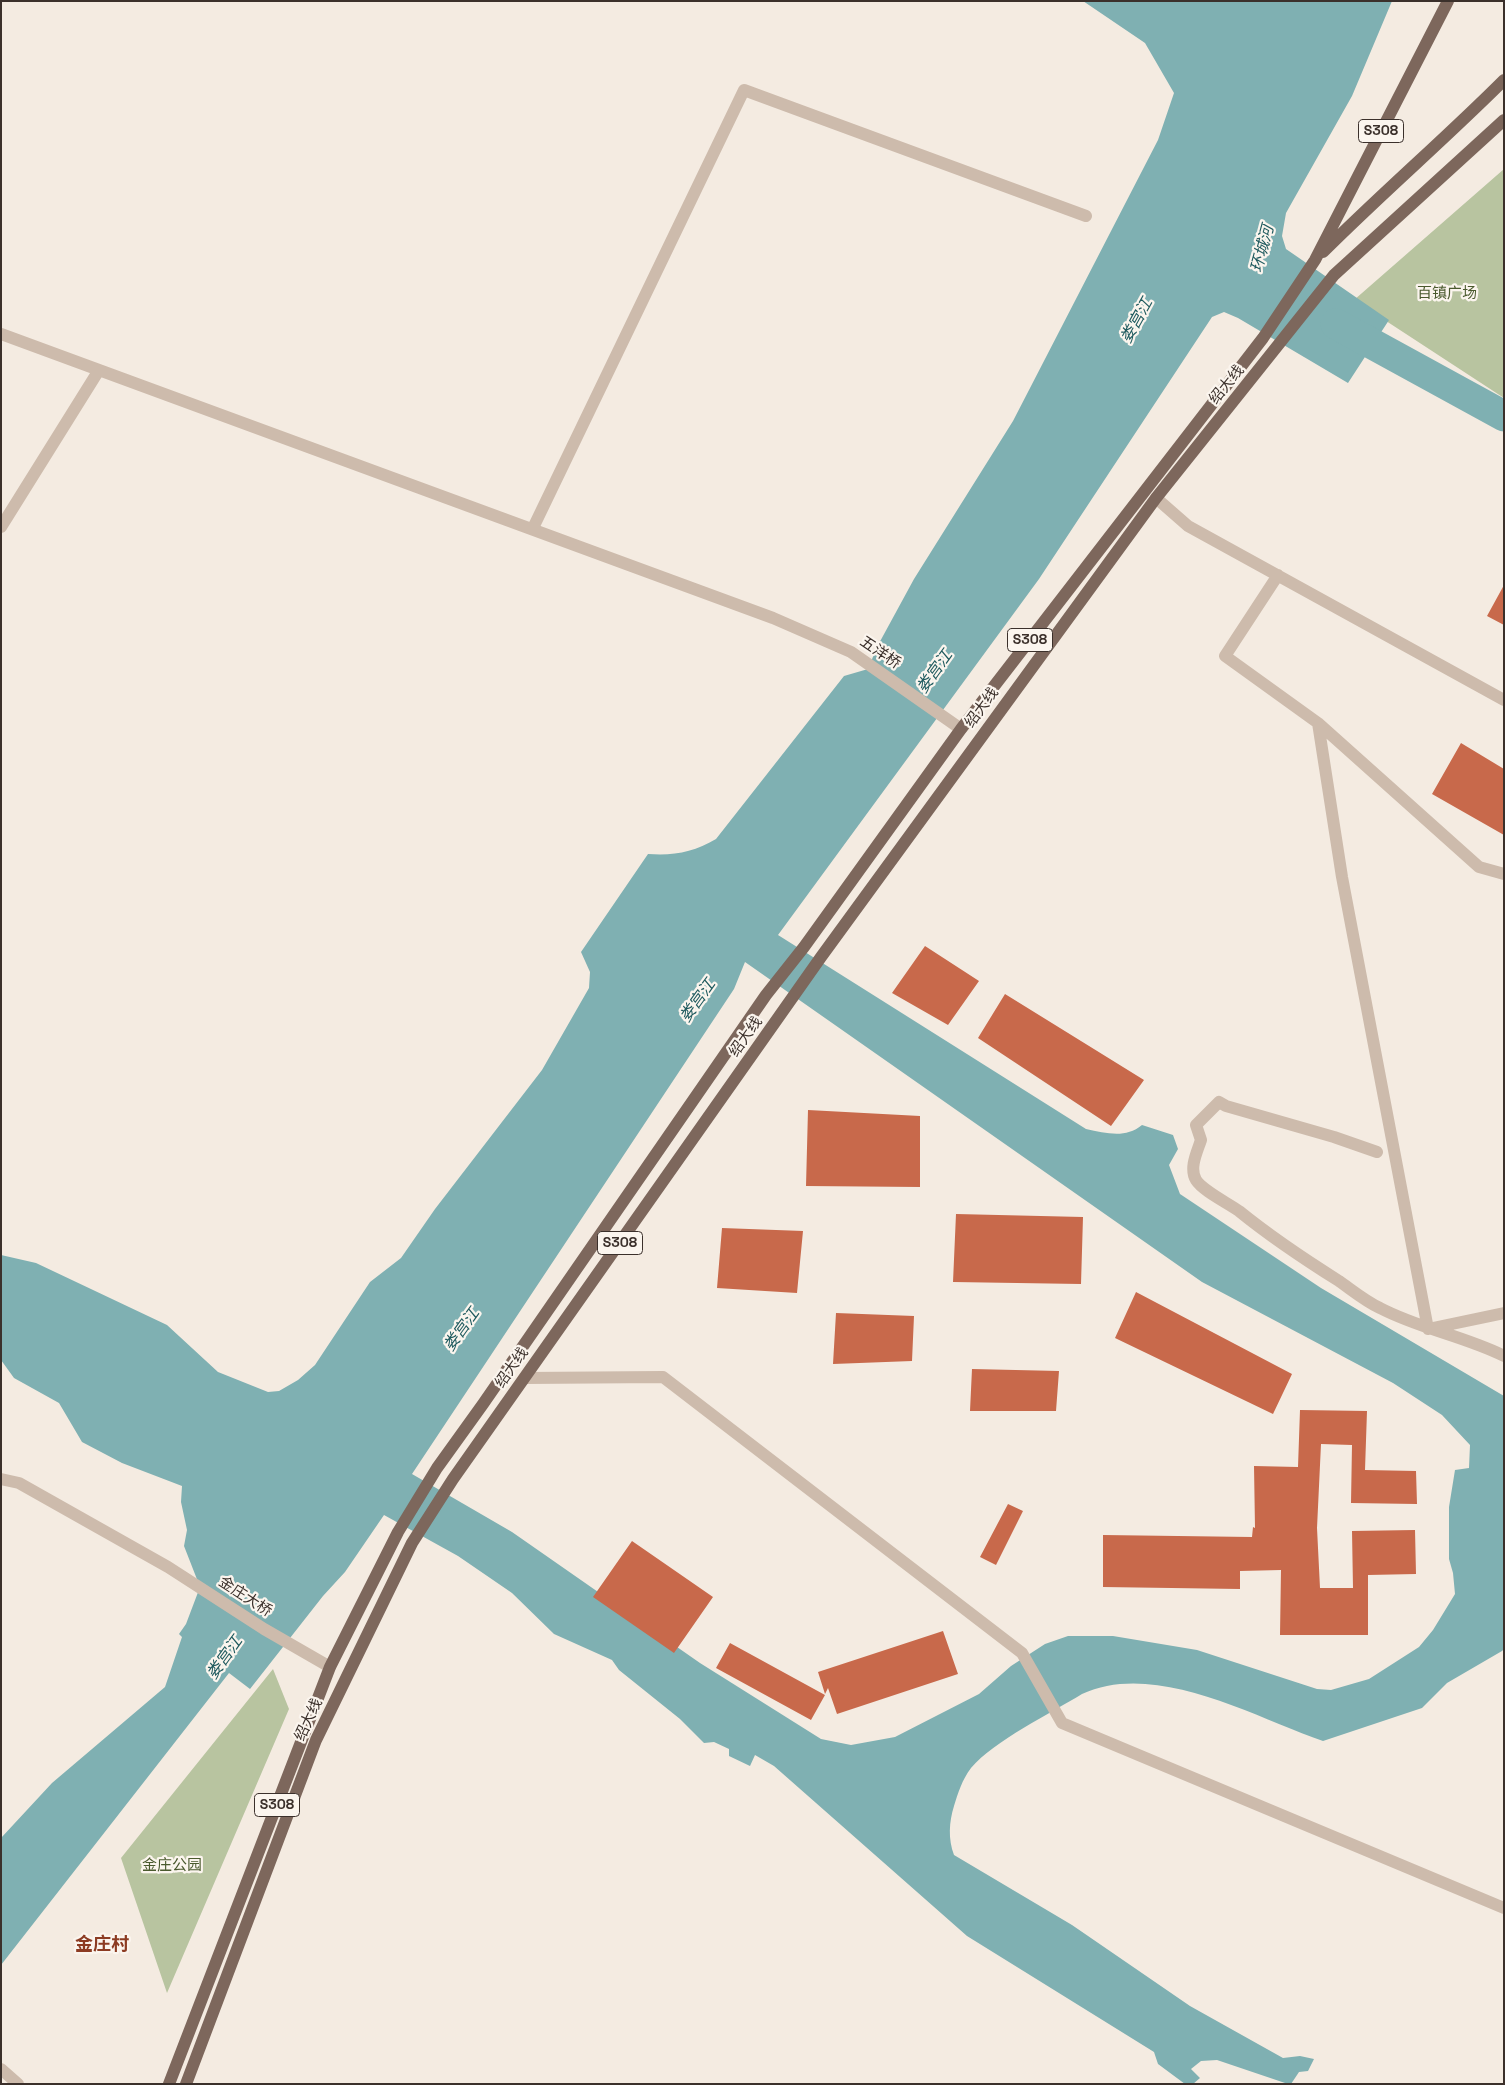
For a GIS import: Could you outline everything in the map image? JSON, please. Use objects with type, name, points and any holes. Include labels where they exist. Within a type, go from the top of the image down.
[{"type":"main road","name":"S308","points":[[1315,260],[1448,1]]},
{"type":"main road","points":[[1315,260],[1377,197],[1453,132],[1504,80]]},
{"type":"main road","name":"绍大线","points":[[186,2084],[316,1740],[412,1543],[453,1479],[787,1007],[821,956],[1156,498],[1278,348],[1334,275],[1504,120]]},
{"type":"main road","name":"绍大线","points":[[169,2084],[330,1667],[398,1532],[437,1468],[484,1404],[766,995],[804,947],[961,729],[1263,338],[1315,260]]},
{"type":"street","points":[[533,528],[744,90],[1086,216]]},
{"type":"street","name":"五洋桥","points":[[1,334],[533,528],[773,618],[851,652],[961,729]]},
{"type":"street","points":[[1,527],[99,370]]},
{"type":"street","points":[[1156,498],[1188,526],[1504,700]]},
{"type":"street","points":[[1278,576],[1226,656],[1318,723],[1479,867],[1504,874]]},
{"type":"street","points":[[1318,723],[1344,886],[1428,1329]]},
{"type":"street","points":[[1377,1152],[1334,1136],[1226,1106],[1219,1102],[1196,1125],[1201,1140],[1195,1155],[1193,1172],[1197,1181],[1203,1187],[1233,1206],[1278,1242],[1379,1308],[1428,1329],[1480,1344],[1504,1356]]},
{"type":"street","points":[[1428,1329],[1504,1312]]},
{"type":"street","points":[[525,1378],[662,1377],[1022,1653],[1062,1723],[1504,1908]]},
{"type":"street","name":"金庄大桥","points":[[1,1480],[19,1483],[144,1553],[286,1642],[330,1667]]},
{"type":"street","points":[[1,2069],[18,2084]]},
{"type":"green space","name":"百镇广场","points":[[1504,169],[1504,398],[1354,300]]},
{"type":"green space","name":"金庄公园","points":[[273,1669],[289,1709],[167,1993],[121,1858]]},
{"type":"water","name":"娄宫江","points":[[1083,1],[1392,1],[1352,96],[1286,213],[1282,236],[1286,249],[1389,320],[1348,383],[1238,318],[1224,312],[1212,317],[1039,579],[778,935],[1086,1129],[1115,1134],[1129,1132],[1142,1125],[1173,1135],[1178,1149],[1169,1165],[1180,1194],[1321,1288],[1504,1396],[1504,1649],[1502,1651],[1447,1683],[1422,1708],[1323,1741],[1204,1696],[1172,1688],[1141,1684],[1110,1685],[1082,1694],[1008,1738],[981,1758],[968,1773],[954,1806],[950,1830],[954,1855],[1072,1925],[1190,2006],[1283,2058],[1300,2056],[1314,2059],[1308,2071],[1299,2072],[1291,2084],[1288,2084],[1217,2060],[1201,2061],[1191,2069],[1200,2078],[1193,2084],[1185,2084],[1158,2064],[1154,2052],[967,1936],[774,1766],[755,1755],[750,1766],[729,1756],[729,1749],[714,1742],[704,1743],[680,1719],[619,1670],[612,1660],[554,1634],[512,1593],[458,1556],[384,1515],[345,1572],[323,1596],[250,1689],[229,1673],[1,1965],[1,1838],[52,1783],[165,1687],[182,1637],[179,1634],[186,1624],[200,1587],[184,1546],[187,1530],[181,1502],[182,1486],[122,1463],[82,1442],[59,1403],[14,1378],[1,1360],[1,1255],[36,1263],[167,1325],[218,1372],[268,1392],[279,1391],[298,1380],[315,1365],[370,1282],[401,1258],[435,1209],[542,1070],[589,988],[590,972],[581,952],[648,854],[684,852],[716,839],[844,676],[868,669],[877,647],[914,579],[1013,421],[1158,140],[1174,93],[1145,43]],"holes":[[[745,962],[1202,1282],[1393,1383],[1442,1415],[1470,1445],[1469,1468],[1455,1470],[1449,1507],[1449,1559],[1453,1573],[1455,1594],[1433,1630],[1419,1647],[1369,1679],[1331,1690],[1317,1689],[1197,1650],[1113,1636],[1068,1636],[1045,1644],[1011,1666],[979,1694],[895,1737],[851,1745],[821,1739],[700,1663],[512,1532],[412,1474],[734,989]]]},
{"type":"building","points":[[1504,585],[1504,625],[1487,616]]},
{"type":"building","points":[[1461,743],[1504,769],[1504,835],[1432,794]]},
{"type":"building","points":[[925,946],[979,981],[948,1025],[892,993]]},
{"type":"building","points":[[1005,994],[1144,1080],[1111,1126],[978,1038]]},
{"type":"building","points":[[808,1110],[920,1116],[920,1187],[806,1186]]},
{"type":"building","points":[[956,1214],[1083,1217],[1081,1284],[953,1282]]},
{"type":"building","points":[[722,1228],[803,1231],[797,1293],[717,1288]]},
{"type":"building","points":[[1136,1292],[1292,1374],[1273,1414],[1115,1338]]},
{"type":"building","points":[[836,1313],[914,1316],[912,1361],[833,1364]]},
{"type":"building","points":[[972,1369],[1059,1371],[1056,1411],[970,1411]]},
{"type":"building","points":[[1300,1410],[1367,1411],[1365,1470],[1416,1471],[1417,1504],[1351,1503],[1352,1445],[1321,1444],[1317,1528],[1320,1588],[1353,1588],[1352,1531],[1415,1530],[1416,1574],[1368,1575],[1368,1635],[1280,1635],[1281,1570],[1240,1571],[1240,1589],[1103,1587],[1103,1535],[1252,1537],[1253,1527],[1255,1528],[1254,1466],[1298,1467]]},
{"type":"building","points":[[1008,1504],[1023,1511],[996,1565],[980,1557]]},
{"type":"building","points":[[632,1541],[713,1597],[674,1653],[593,1597]]},
{"type":"building","points":[[943,1631],[958,1674],[837,1714],[828,1688],[825,1694],[818,1672]]},
{"type":"building","points":[[730,1643],[825,1695],[811,1720],[716,1668]]},
{"type":"waterway","name":"环城河","points":[[1336,324],[1504,416]]},
{"type":"district","name":"金庄村","points":[[102,1945]]}]
